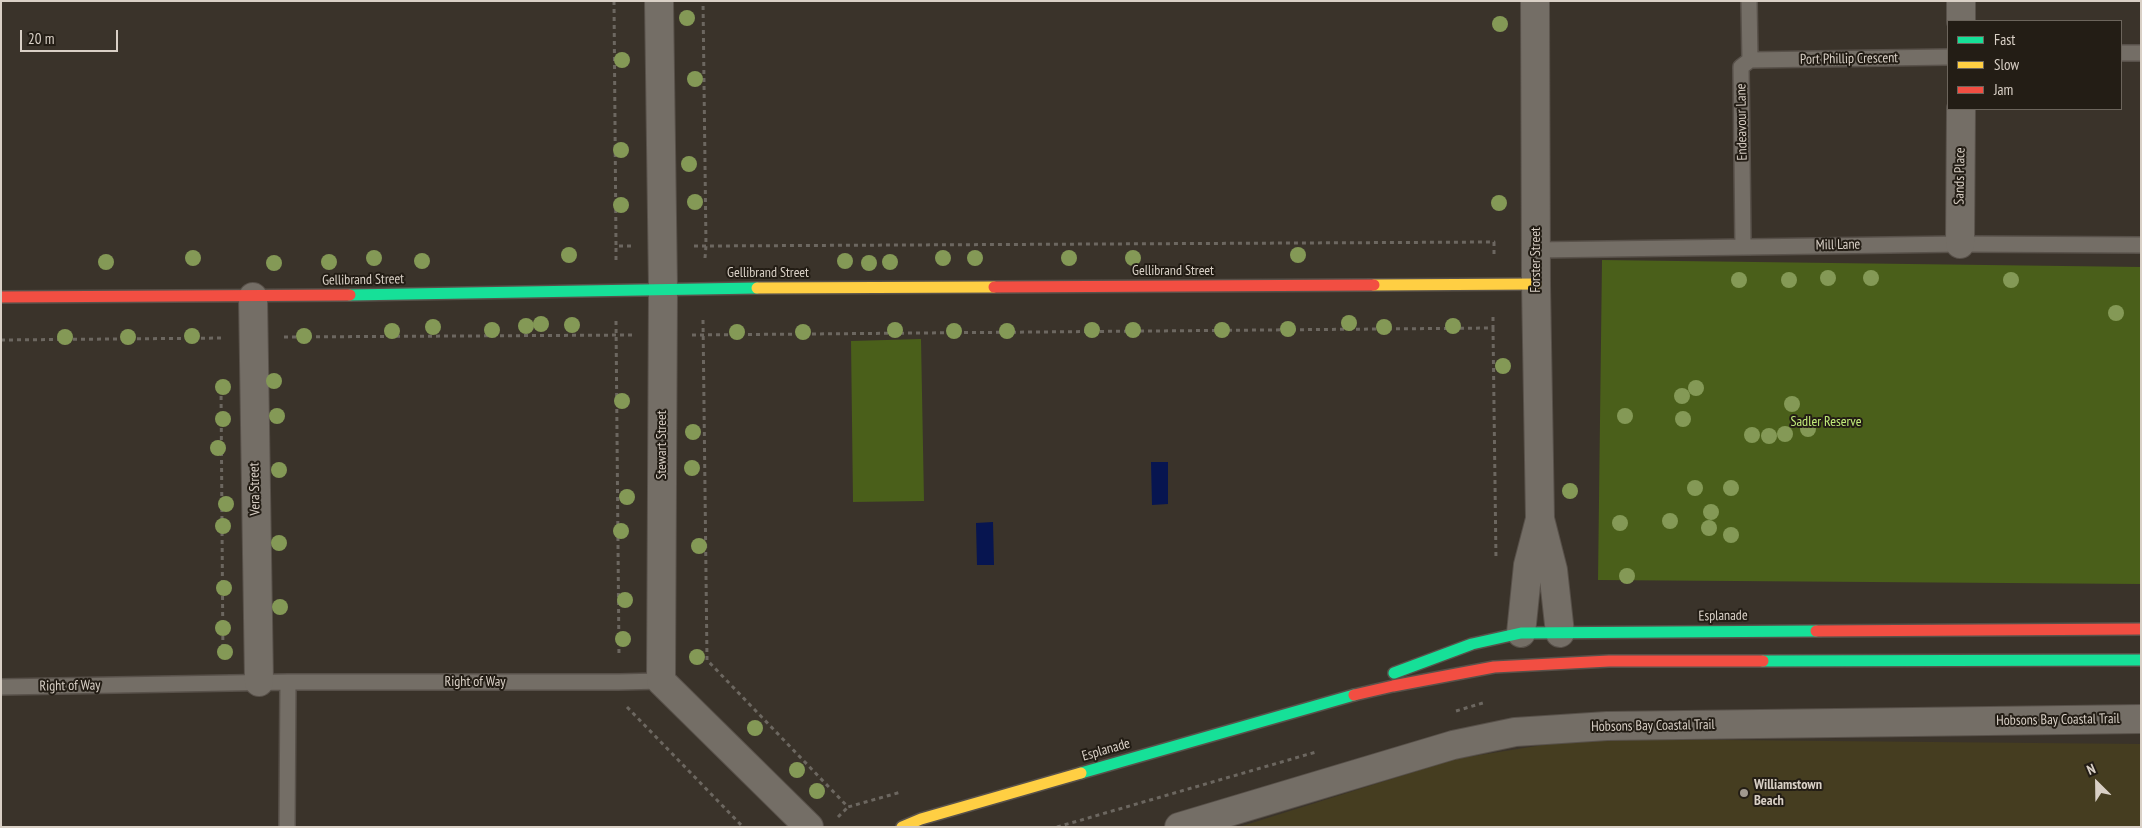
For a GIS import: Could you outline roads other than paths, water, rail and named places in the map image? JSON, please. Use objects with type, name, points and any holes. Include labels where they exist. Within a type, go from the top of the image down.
[{"type":"street","name":"Stewart Street","points":[[659,1],[663,289],[661,680]]},
{"type":"street","name":"Forster Street","points":[[1535,1],[1536,284],[1540,519],[1553,570],[1552,646]]},
{"type":"street","points":[[1961,1],[1961,20]]},
{"type":"street","name":"Sands Place","points":[[1960,244],[1961,110]]},
{"type":"street","name":"Gellibrand Street","points":[[1,297],[253,297],[663,289],[1536,284]]},
{"type":"street","name":"Vera Street","points":[[253,297],[259,682]]},
{"type":"street","name":"Forster Street","points":[[1521,633],[1528,564],[1540,519]]},
{"type":"street","name":"Esplanade","points":[[902,827],[921,819],[1319,704],[1463,672],[1552,646],[2141,628]]},
{"type":"street","name":"Esplanade","points":[[1319,704],[1470,643],[1521,633],[1552,646],[2141,660]]},
{"type":"street","points":[[661,680],[809,827]]},
{"type":"street","name":"Hobsons Bay Coastal Trail","points":[[1179,827],[1454,745],[1515,732],[1607,726],[2141,719]]},
{"type":"lane","name":"Endeavour Lane","points":[[1743,246],[1741,67],[1750,60],[1749,1]]},
{"type":"lane","points":[[2122,53],[2141,53]]},
{"type":"lane","name":"Port Phillip Crescent","points":[[1750,60],[1947,58]]},
{"type":"lane","name":"Mill Lane","points":[[1536,250],[1960,244],[2141,245]]},
{"type":"lane","name":"Right of Way","points":[[1,687],[259,682],[661,680]]},
{"type":"lane","points":[[287,827],[288,682]]},
{"type":"place","name":"Williamstown Beach","points":[[1744,793]]},
{"type":"park label","name":"Sadler Reserve","points":[[1826,422]]}]
